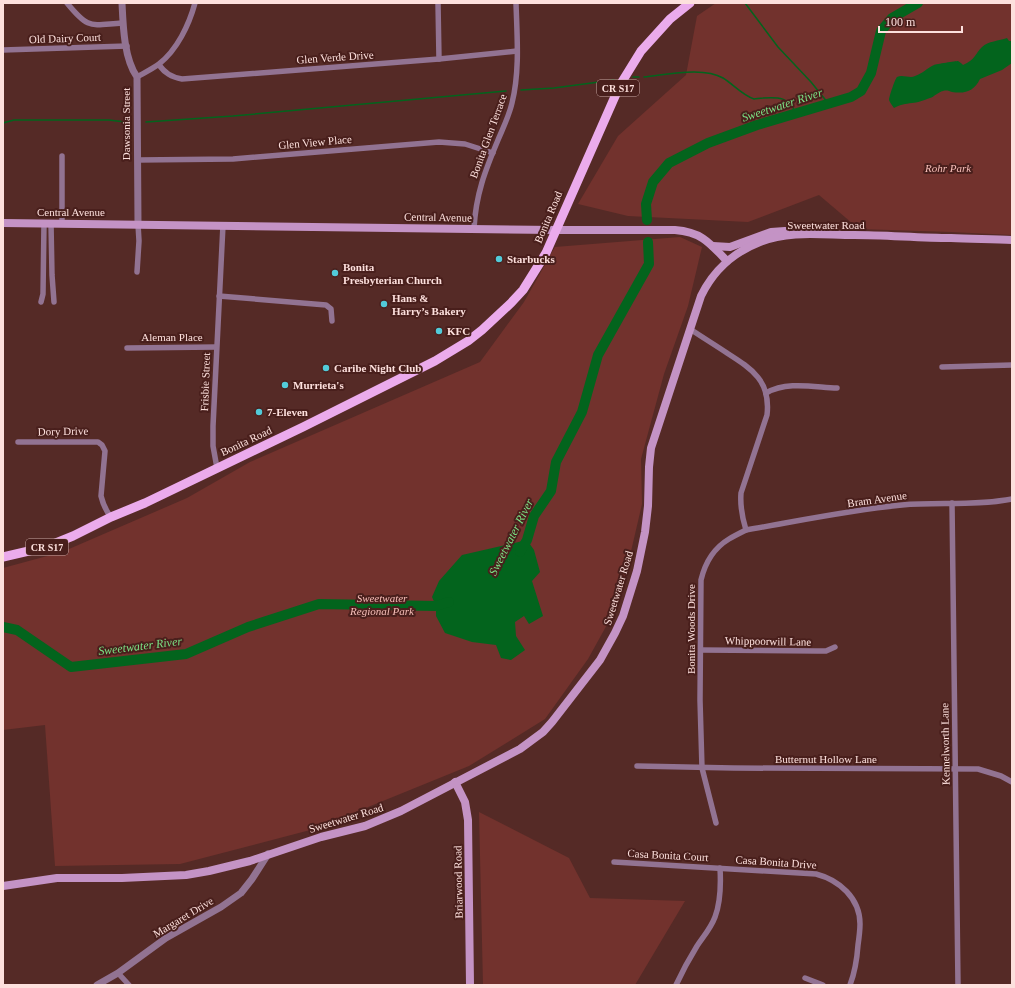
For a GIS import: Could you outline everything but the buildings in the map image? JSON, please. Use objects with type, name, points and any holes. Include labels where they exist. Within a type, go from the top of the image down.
[{"type":"main road","name":"Bonita Road","points":[[3,557],[46,547],[145,503],[303,427],[435,361],[468,341],[482,330],[523,290],[546,253],[620,85],[641,51],[670,19],[690,3]]},
{"type":"main road","name":"Central Avenue","points":[[3,223],[555,230],[662,229],[690,231],[701,236],[727,261]]},
{"type":"main road","points":[[713,246],[734,246],[771,232],[796,230],[803,235]]},
{"type":"main road","name":"Sweetwater Road","points":[[3,886],[57,878],[122,878],[186,875],[250,861],[321,837],[365,826],[401,811],[520,749],[543,732],[600,660],[616,633],[623,616],[636,571],[645,532],[651,448],[701,296],[707,285],[727,261],[760,241],[779,236],[880,235],[1012,240]]},
{"type":"main road","name":"Briarwood Road","points":[[455,782],[465,802],[468,820],[470,985]]},
{"type":"street","points":[[67,3],[86,23],[92,25],[122,23]]},
{"type":"street","name":"Dawsonia Street","points":[[122,3],[122,23],[134,72],[137,77],[138,224]]},
{"type":"street","points":[[137,77],[158,65],[172,50],[182,34],[195,3]]},
{"type":"street","points":[[438,3],[439,59]]},
{"type":"street","name":"Bonita Glen Terrace","points":[[474,228],[479,190],[512,104],[516,84],[516,3]]},
{"type":"street","name":"Old Dairy Court","points":[[3,50],[127,46]]},
{"type":"street","name":"Glen Verde Drive","points":[[158,65],[168,75],[182,79],[439,59],[517,51]]},
{"type":"street","name":"Glen View Place","points":[[138,160],[233,159],[439,142],[465,144],[493,153]]},
{"type":"street","points":[[62,156],[62,224]]},
{"type":"street","points":[[47,223],[54,302]]},
{"type":"street","points":[[41,302],[43,294],[47,223]]},
{"type":"street","points":[[137,272],[139,241],[138,224]]},
{"type":"street","name":"Frisbie Street","points":[[217,468],[213,439],[216,347],[223,225]]},
{"type":"street","points":[[219,296],[326,305],[331,309],[332,321]]},
{"type":"street","points":[[690,329],[749,367],[761,381],[766,393],[768,404],[767,415],[741,493],[741,509],[746,530]]},
{"type":"street","name":"Aleman Place","points":[[127,348],[216,347]]},
{"type":"street","points":[[942,367],[1012,365]]},
{"type":"street","points":[[766,393],[775,388],[787,386],[836,388]]},
{"type":"street","name":"Dory Drive","points":[[18,442],[98,442],[102,445],[105,450],[101,496],[108,513],[112,517]]},
{"type":"street","name":"Bram Avenue","points":[[746,530],[888,506],[926,503],[977,503],[1012,499]]},
{"type":"street","name":"Kennelworth Lane","points":[[952,503],[958,985]]},
{"type":"street","name":"Bonita Woods Drive","points":[[716,823],[702,768],[700,700],[701,584],[704,569],[712,554],[728,540],[746,530]]},
{"type":"street","name":"Whippoorwill Lane","points":[[701,650],[826,651],[835,646]]},
{"type":"street","name":"Butternut Hollow Lane","points":[[637,766],[702,768],[978,769],[1001,776],[1012,782]]},
{"type":"street","name":"Margaret Drive","points":[[98,985],[118,973],[166,938],[221,907],[241,893],[268,854]]},
{"type":"street","name":"Casa Bonita Court","points":[[614,862],[720,868]]},
{"type":"street","points":[[676,985],[684,968],[697,946],[707,933],[715,917],[721,890],[720,868]]},
{"type":"street","name":"Casa Bonita Drive","points":[[720,868],[816,874],[829,878],[845,889],[856,905],[860,924],[857,961],[850,985]]},
{"type":"street","points":[[118,973],[129,985]]},
{"type":"street","points":[[805,978],[823,985]]},
{"type":"green space","name":"Rohr Park","points":[[716,3],[1012,3],[1012,235],[859,229],[819,195],[748,222],[628,216],[578,204],[618,136],[686,75],[697,16]]},
{"type":"green space","name":"Sweetwater Regional Park","points":[[680,237],[702,247],[688,306],[664,374],[641,459],[642,504],[619,603],[588,659],[545,719],[469,766],[314,829],[180,864],[55,866],[45,725],[3,730],[3,568],[62,552],[187,498],[250,462],[480,362],[524,302],[555,247]]},
{"type":"green space","points":[[479,812],[569,858],[590,898],[685,901],[635,985],[483,985]]},
{"type":"shaded area","points":[[1007,38],[1009,41],[1012,41],[1012,63],[1002,70],[980,79],[978,83],[969,91],[943,91],[932,97],[903,104],[894,108],[890,102],[890,95],[897,77],[913,77],[931,66],[938,64],[958,61],[963,65],[972,59],[984,45]]},
{"type":"shaded area","points":[[527,540],[534,550],[540,572],[532,581],[543,616],[529,624],[524,616],[515,622],[516,636],[525,650],[511,660],[501,658],[496,645],[472,642],[445,633],[436,616],[436,606],[432,597],[439,581],[462,555]]},
{"type":"waterway","points":[[745,3],[778,47],[811,82],[828,103]]},
{"type":"waterway","name":"Sweetwater River","points":[[647,220],[646,204],[653,182],[669,163],[708,143],[757,125],[851,97],[861,91],[871,73],[881,31],[892,18],[918,3]]},
{"type":"waterway","points":[[644,77],[684,72],[705,72],[715,74],[754,99],[783,99],[790,104],[795,113]]},
{"type":"waterway","points":[[633,77],[639,77]]},
{"type":"waterway","points":[[521,90],[554,88],[614,80]]},
{"type":"waterway","points":[[146,122],[233,116],[506,91]]},
{"type":"waterway","points":[[3,123],[14,120],[109,120],[125,122]]},
{"type":"waterway","name":"Sweetwater River","points":[[520,552],[527,540],[534,516],[551,491],[556,462],[582,412],[598,355],[649,264],[648,242]]},
{"type":"waterway","name":"Sweetwater River","points":[[3,627],[17,630],[71,667],[186,654],[248,627],[319,604],[436,606],[449,602]]},
{"type":"place","name":"Starbucks","points":[[499,259]]},
{"type":"place","name":"Bonita Presbyterian Church","points":[[335,273]]},
{"type":"place","name":"Hans & Harry’s Bakery","points":[[384,304]]},
{"type":"place","name":"KFC","points":[[439,331]]},
{"type":"place","name":"Caribe Night Club","points":[[326,368]]},
{"type":"place","name":"Murrieta's","points":[[285,385]]},
{"type":"place","name":"7-Eleven","points":[[259,412]]}]
